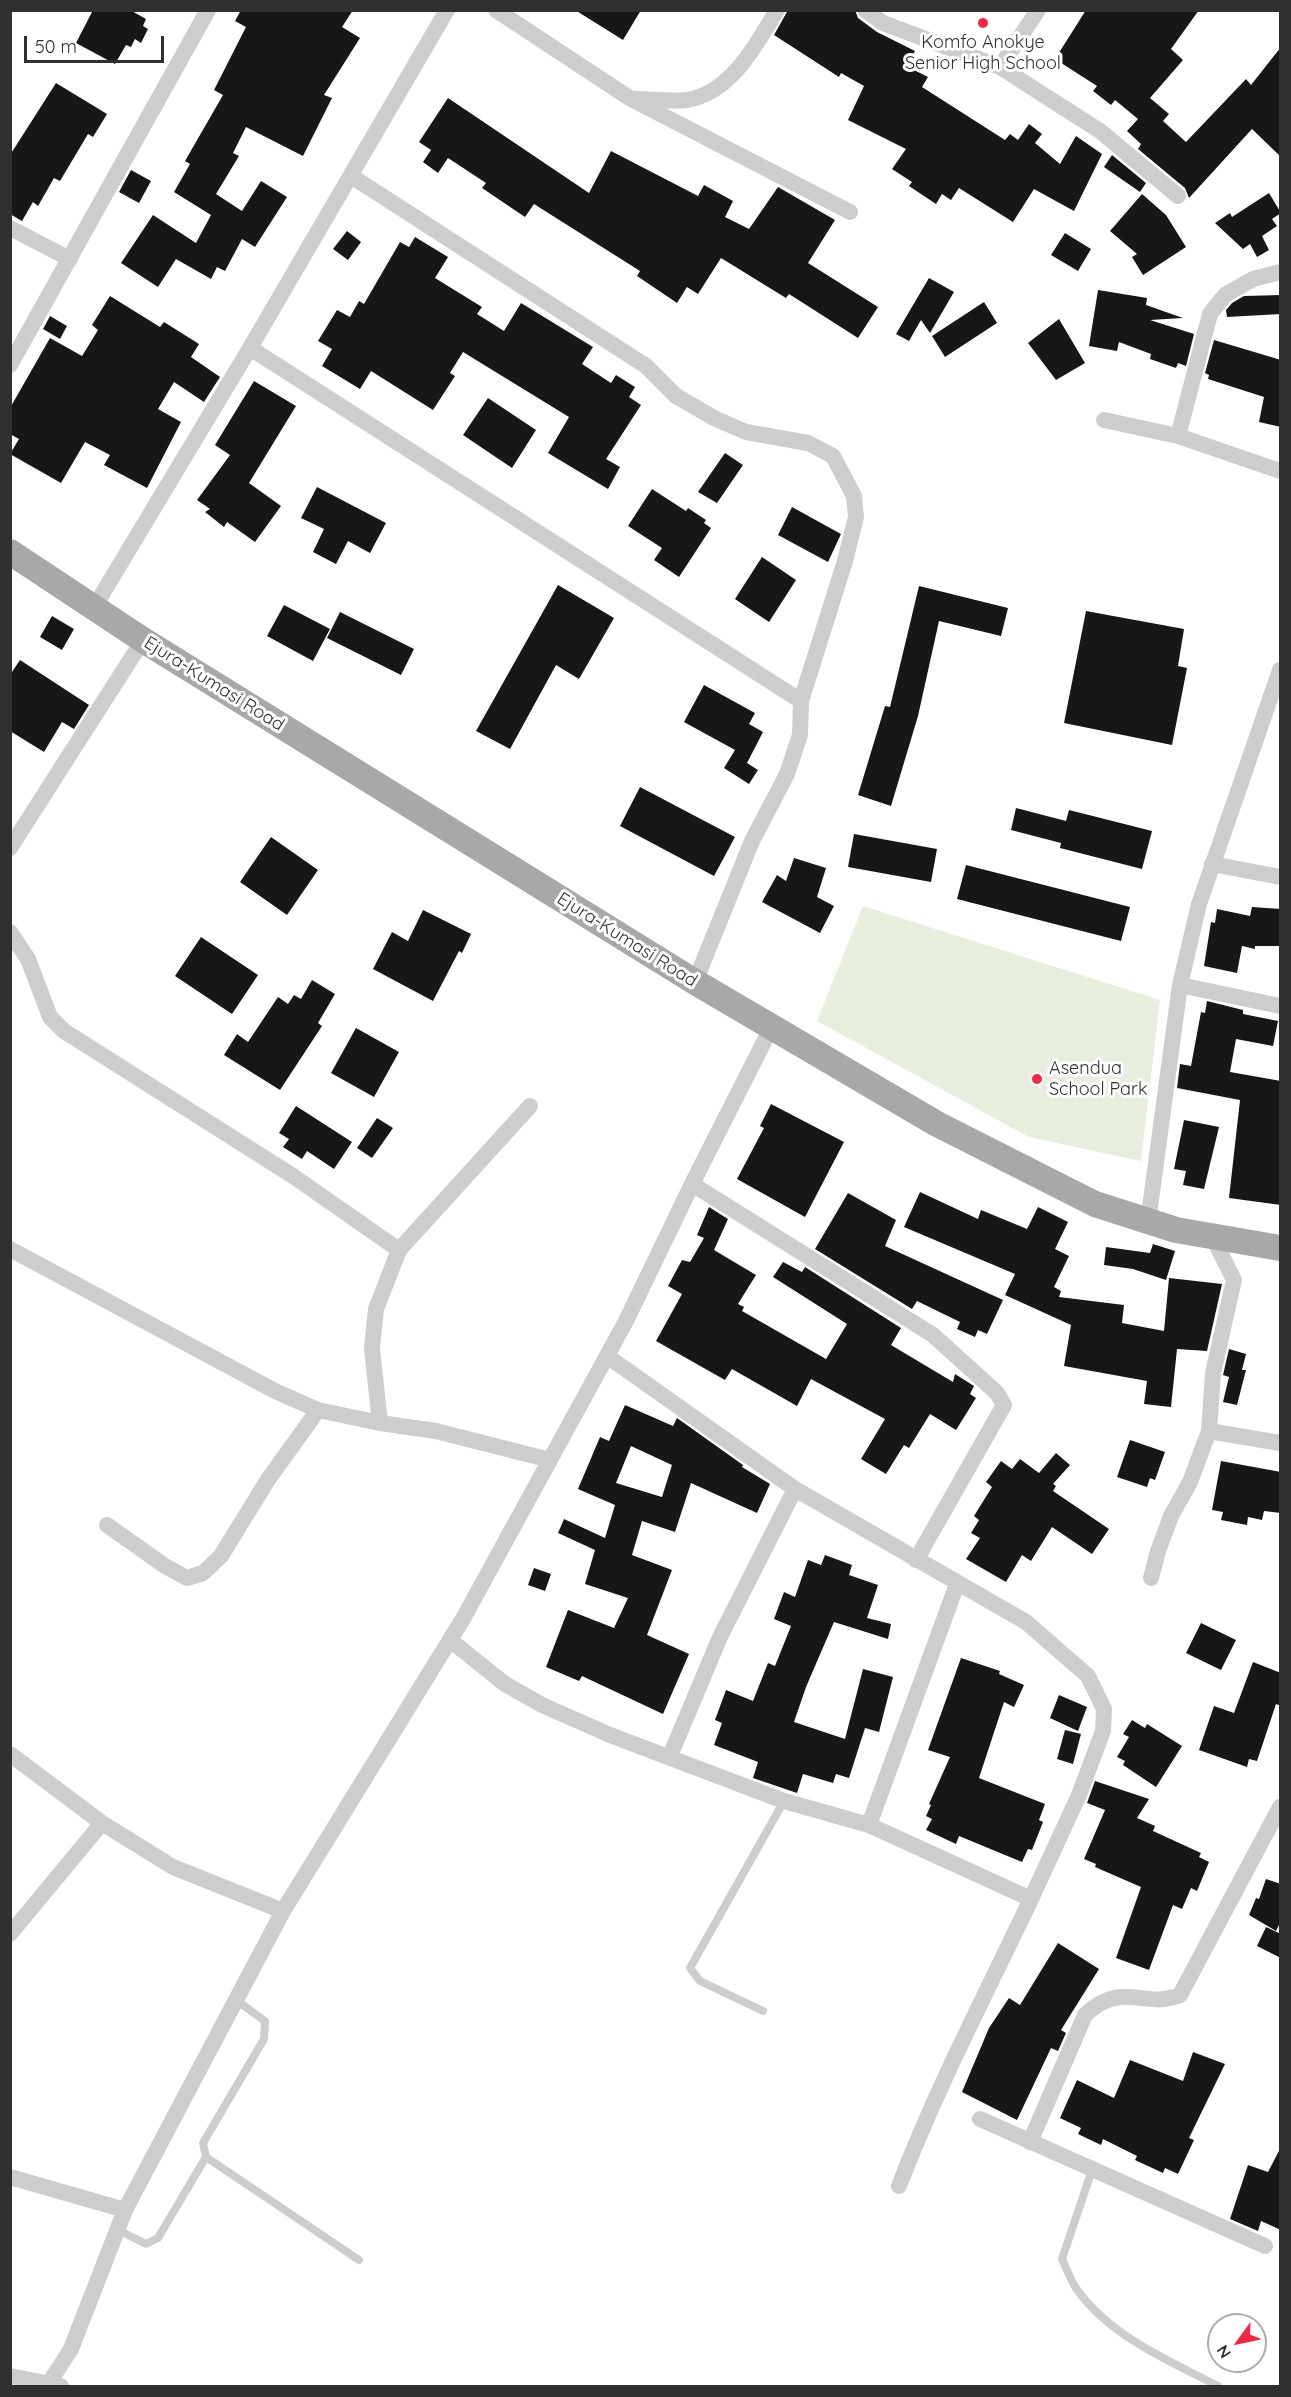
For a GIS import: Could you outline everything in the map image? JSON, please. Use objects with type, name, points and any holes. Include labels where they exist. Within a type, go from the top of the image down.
[{"type":"main road","name":"Ejura-Kumasi Road","points":[[10,552],[95,606],[143,640],[695,982],[937,1124],[1095,1204],[1148,1222],[1281,1248]]},
{"type":"street","points":[[10,365],[208,10]]},
{"type":"street","points":[[95,606],[250,348],[447,10]]},
{"type":"street","points":[[496,10],[631,99],[850,212]]},
{"type":"street","points":[[631,99],[687,100],[706,94],[745,62],[777,10]]},
{"type":"street","points":[[865,10],[883,23],[1000,67],[1100,131],[1178,196]]},
{"type":"street","points":[[1000,67],[1038,10]]},
{"type":"street","points":[[351,176],[646,366],[676,396],[714,418],[746,432],[808,443],[833,456],[855,496],[856,517],[832,605],[801,701],[800,735],[787,774],[752,841],[695,982]]},
{"type":"street","points":[[10,228],[70,259]]},
{"type":"street","points":[[1178,436],[1210,314],[1225,295],[1253,279],[1281,272]]},
{"type":"street","points":[[250,348],[801,701]]},
{"type":"street","points":[[1104,420],[1178,436],[1281,471]]},
{"type":"street","points":[[10,848],[143,640]]},
{"type":"street","points":[[1148,1222],[1180,985],[1199,904],[1277,687],[1281,670]]},
{"type":"street","points":[[1212,864],[1281,877]]},
{"type":"street","points":[[10,932],[28,959],[50,1017],[64,1031],[293,1176],[399,1250]]},
{"type":"street","points":[[1180,985],[1281,1006]]},
{"type":"street","points":[[10,2376],[55,2385],[125,2210],[283,1911],[450,1640],[607,1356],[772,1026]]},
{"type":"street","points":[[380,1423],[372,1348],[376,1309],[399,1250],[530,1106]]},
{"type":"street","points":[[692,1184],[933,1335],[997,1393],[1004,1405],[979,1445],[916,1560]]},
{"type":"street","points":[[1151,1578],[1171,1516],[1190,1482],[1209,1431],[1213,1373],[1234,1280],[1212,1236]]},
{"type":"street","points":[[10,1249],[275,1391],[318,1410],[380,1423],[446,1433],[550,1460]]},
{"type":"street","points":[[607,1356],[795,1489],[1026,1622],[1088,1676],[1104,1709],[1103,1731],[1079,1795],[948,2075],[928,2111],[899,2186]]},
{"type":"street","points":[[107,1525],[187,1578],[203,1573],[221,1556],[267,1481],[318,1410]]},
{"type":"street","points":[[1209,1431],[1281,1443]]},
{"type":"street","points":[[670,1756],[720,1637],[795,1489]]},
{"type":"street","points":[[869,1825],[957,1584]]},
{"type":"street","points":[[450,1640],[505,1684],[542,1705],[610,1735],[784,1801],[869,1825],[1031,1899]]},
{"type":"street","points":[[10,1754],[102,1823],[173,1867],[283,1911]]},
{"type":"street","points":[[1030,2142],[1085,2015],[1097,2004],[1115,1997],[1144,1996],[1168,2001],[1180,1995],[1281,1807]]},
{"type":"street","points":[[10,1934],[102,1823]]},
{"type":"street","points":[[980,2119],[1265,2246]]},
{"type":"street","points":[[10,2177],[125,2210]]},
{"type":"lane","points":[[763,2011],[700,1982],[690,1968],[784,1801]]},
{"type":"lane","points":[[118,2230],[146,2244],[158,2238],[206,2157],[203,2143],[264,2039],[265,2021],[236,2000]]},
{"type":"lane","points":[[206,2157],[359,2260]]},
{"type":"lane","points":[[1092,2170],[1062,2259],[1078,2291],[1106,2320],[1143,2347],[1218,2386]]},
{"type":"green space","name":"Asendua School Park","points":[[863,906],[1160,1000],[1141,1161],[1029,1137],[817,1021]]},
{"type":"building","points":[[93,10],[130,10],[146,19],[143,26],[148,29],[141,43],[135,39],[131,47],[126,45],[115,64],[76,43]]},
{"type":"building","points":[[241,10],[353,10],[342,27],[360,38],[324,95],[332,98],[303,156],[246,127],[233,153],[239,156],[216,194],[242,211],[261,181],[287,197],[255,247],[242,239],[225,271],[217,267],[211,279],[176,259],[158,287],[121,263],[153,215],[196,243],[211,215],[174,192],[190,164],[185,161],[223,95],[214,90],[246,27],[235,21]]},
{"type":"building","points":[[575,10],[641,10],[623,40]]},
{"type":"building","points":[[788,10],[855,10],[858,18],[877,32],[915,51],[906,66],[928,77],[922,87],[1005,140],[1010,134],[1018,140],[1029,124],[1042,134],[1035,143],[1060,164],[1076,136],[1102,154],[1074,211],[1034,189],[1013,222],[959,188],[951,200],[942,194],[936,204],[909,186],[912,182],[892,169],[906,149],[848,120],[864,86],[841,73],[839,77],[774,35]]},
{"type":"building","points":[[1086,10],[1199,10],[1171,49],[1183,60],[1150,98],[1169,114],[1163,121],[1186,142],[1246,79],[1251,85],[1281,47],[1281,157],[1252,129],[1189,198],[1185,188],[1138,149],[1141,144],[1127,131],[1138,119],[1115,100],[1111,105],[1093,91],[1097,86],[1055,59]]},
{"type":"building","points":[[56,83],[107,114],[93,137],[88,134],[60,181],[54,178],[38,206],[33,202],[22,221],[10,214],[10,155]]},
{"type":"building","points":[[448,98],[589,193],[611,151],[698,196],[704,185],[733,201],[725,217],[749,229],[778,187],[835,220],[808,263],[878,307],[858,338],[789,294],[786,298],[721,258],[698,294],[687,287],[677,303],[637,276],[640,271],[534,204],[525,217],[482,188],[486,183],[448,158],[438,173],[423,162],[431,150],[419,142]]},
{"type":"building","points":[[1112,155],[1146,183],[1140,192],[1104,167]]},
{"type":"building","points":[[131,170],[151,181],[139,203],[119,192]]},
{"type":"building","points":[[1269,193],[1281,213],[1272,219],[1277,226],[1262,236],[1269,250],[1257,257],[1250,244],[1243,249],[1215,223],[1230,213],[1232,217]]},
{"type":"building","points":[[1142,194],[1166,215],[1186,247],[1143,275],[1132,257],[1137,254],[1110,231]]},
{"type":"building","points":[[347,231],[361,242],[348,260],[333,249]]},
{"type":"building","points":[[1065,233],[1091,249],[1078,271],[1051,255]]},
{"type":"building","points":[[415,237],[448,257],[435,278],[482,307],[477,314],[504,331],[521,303],[593,347],[582,364],[611,383],[616,375],[635,387],[629,397],[641,405],[606,459],[620,467],[608,489],[548,453],[569,417],[463,352],[450,373],[455,376],[433,410],[371,371],[360,389],[322,366],[332,349],[318,341],[337,310],[350,317],[359,301],[364,304],[400,242],[409,247]]},
{"type":"building","points":[[929,278],[954,292],[930,333],[921,320],[909,341],[896,334]]},
{"type":"building","points":[[1098,290],[1147,298],[1146,305],[1183,318],[1150,320],[1194,334],[1186,366],[1178,363],[1176,368],[1150,359],[1151,354],[1119,342],[1117,351],[1089,346]]},
{"type":"building","points":[[1281,295],[1281,314],[1227,317],[1226,310],[1232,303],[1244,296]]},
{"type":"building","points":[[110,296],[160,327],[164,322],[199,344],[191,357],[220,377],[204,402],[174,382],[158,409],[181,422],[147,488],[104,465],[110,455],[85,442],[61,483],[10,454],[19,439],[10,434],[10,408],[50,338],[82,356],[98,330],[92,325]]},
{"type":"building","points":[[984,302],[997,323],[945,357],[932,336]]},
{"type":"building","points":[[50,316],[67,326],[60,339],[43,329]]},
{"type":"building","points":[[1059,319],[1085,363],[1056,380],[1028,343]]},
{"type":"building","points":[[1214,340],[1281,360],[1281,427],[1259,422],[1264,397],[1208,379],[1209,375],[1205,373]]},
{"type":"building","points":[[254,381],[296,406],[249,483],[281,506],[255,542],[227,522],[224,527],[205,512],[210,509],[197,500],[230,455],[215,445]]},
{"type":"building","points":[[488,398],[536,430],[512,468],[463,435]]},
{"type":"building","points":[[725,453],[743,465],[717,503],[698,492]]},
{"type":"building","points":[[317,487],[386,523],[370,553],[348,541],[336,564],[313,552],[324,529],[301,518]]},
{"type":"building","points":[[652,489],[686,511],[688,508],[706,520],[704,523],[711,528],[679,577],[654,560],[662,548],[628,526]]},
{"type":"building","points":[[792,507],[841,534],[828,562],[778,535]]},
{"type":"building","points":[[762,557],[796,580],[769,622],[735,599]]},
{"type":"building","points":[[558,585],[614,618],[579,679],[556,665],[510,749],[476,731]]},
{"type":"building","points":[[919,586],[1008,608],[1001,636],[939,621],[918,716],[891,806],[858,795],[885,706],[890,707]]},
{"type":"building","points":[[284,605],[330,629],[313,661],[267,636]]},
{"type":"building","points":[[1086,611],[1184,629],[1178,666],[1187,668],[1172,745],[1064,723]]},
{"type":"building","points":[[340,612],[414,649],[401,675],[327,638]]},
{"type":"building","points":[[52,616],[74,629],[62,650],[40,637]]},
{"type":"building","points":[[20,660],[89,705],[74,729],[62,722],[44,752],[10,731],[10,675]]},
{"type":"building","points":[[704,685],[755,713],[749,724],[763,732],[747,763],[758,770],[749,784],[724,768],[735,750],[684,722]]},
{"type":"building","points":[[640,787],[735,837],[714,876],[620,826]]},
{"type":"building","points":[[1016,808],[1066,821],[1069,810],[1152,831],[1142,869],[1060,848],[1061,843],[1011,830]]},
{"type":"building","points":[[854,834],[937,849],[931,882],[848,867]]},
{"type":"building","points":[[271,837],[318,870],[287,915],[240,882]]},
{"type":"building","points":[[794,858],[826,868],[817,897],[834,906],[820,933],[762,902],[777,875],[786,881]]},
{"type":"building","points":[[966,865],[1130,907],[1121,941],[957,899]]},
{"type":"building","points":[[1252,907],[1281,909],[1281,946],[1255,946],[1255,949],[1242,946],[1237,973],[1204,966],[1211,922],[1215,923],[1217,909],[1250,916]]},
{"type":"building","points":[[423,910],[471,934],[462,953],[459,951],[433,1001],[373,969],[392,932],[408,941]]},
{"type":"building","points":[[201,937],[258,975],[232,1014],[175,976]]},
{"type":"building","points":[[312,980],[335,994],[318,1023],[322,1026],[280,1090],[224,1055],[237,1034],[248,1042],[278,997],[288,1004],[294,995],[301,999]]},
{"type":"building","points":[[1207,1001],[1243,1010],[1243,1014],[1278,1021],[1273,1046],[1236,1039],[1230,1072],[1281,1081],[1281,1205],[1229,1198],[1240,1100],[1177,1088],[1180,1064],[1191,1066],[1201,1012],[1205,1013]]},
{"type":"building","points":[[356,1028],[399,1052],[374,1097],[331,1073]]},
{"type":"building","points":[[771,1104],[844,1142],[805,1217],[737,1179],[764,1128],[760,1126]]},
{"type":"building","points":[[296,1106],[352,1142],[334,1169],[307,1151],[302,1159],[283,1147],[289,1139],[279,1133]]},
{"type":"building","points":[[377,1118],[393,1128],[372,1158],[357,1148]]},
{"type":"building","points":[[1184,1120],[1219,1127],[1204,1189],[1183,1185],[1186,1171],[1174,1169]]},
{"type":"building","points":[[920,1192],[978,1219],[981,1210],[1027,1229],[1038,1207],[1068,1222],[1055,1249],[1069,1256],[1054,1287],[1061,1291],[1059,1297],[1124,1305],[1122,1323],[1164,1331],[1169,1278],[1222,1284],[1207,1351],[1177,1349],[1171,1407],[1144,1404],[1147,1381],[1064,1366],[1071,1325],[1005,1295],[1015,1274],[904,1227]]},
{"type":"building","points":[[848,1193],[896,1220],[885,1246],[1003,1300],[987,1334],[978,1330],[975,1337],[957,1329],[960,1322],[917,1301],[912,1309],[815,1249]]},
{"type":"building","points":[[709,1207],[728,1219],[714,1250],[756,1275],[738,1304],[744,1307],[742,1311],[826,1359],[847,1324],[773,1277],[783,1262],[802,1272],[805,1267],[901,1328],[891,1345],[953,1382],[955,1374],[974,1386],[970,1394],[976,1398],[956,1430],[930,1414],[909,1448],[904,1445],[886,1474],[861,1459],[885,1419],[811,1379],[797,1406],[732,1369],[725,1380],[656,1341],[682,1294],[668,1286],[682,1260],[690,1262],[704,1238],[697,1235]]},
{"type":"building","points":[[1153,1244],[1175,1251],[1166,1280],[1133,1269],[1104,1265],[1106,1247],[1150,1253]]},
{"type":"building","points":[[1229,1349],[1246,1354],[1242,1370],[1246,1370],[1237,1405],[1223,1402],[1229,1377],[1223,1375]]},
{"type":"building","points":[[625,1405],[673,1426],[677,1418],[743,1465],[742,1467],[770,1484],[757,1513],[691,1483],[675,1532],[642,1521],[632,1555],[672,1570],[647,1635],[689,1654],[663,1714],[582,1676],[579,1681],[546,1667],[568,1610],[614,1628],[628,1598],[585,1584],[595,1550],[558,1533],[564,1519],[605,1538],[615,1505],[578,1489],[600,1437],[609,1441]],"holes":[[[631,1446],[672,1465],[662,1497],[616,1483]]]},
{"type":"building","points":[[1130,1440],[1165,1452],[1155,1480],[1150,1478],[1147,1487],[1117,1477]]},
{"type":"building","points":[[1056,1453],[1070,1465],[1053,1484],[1056,1486],[1053,1491],[1109,1529],[1092,1554],[1052,1527],[1031,1561],[1022,1555],[1006,1582],[966,1559],[980,1538],[971,1533],[979,1520],[974,1516],[992,1487],[986,1482],[1001,1461],[1012,1469],[1020,1459],[1039,1473]]},
{"type":"building","points":[[1221,1461],[1281,1472],[1281,1513],[1264,1511],[1262,1520],[1248,1517],[1247,1525],[1221,1520],[1223,1512],[1212,1510]]},
{"type":"building","points":[[825,1555],[852,1565],[849,1575],[878,1585],[867,1618],[891,1624],[888,1639],[834,1622],[806,1687],[794,1722],[845,1739],[863,1669],[893,1677],[879,1732],[865,1728],[849,1778],[836,1774],[833,1783],[803,1774],[797,1793],[753,1778],[758,1762],[714,1745],[722,1723],[715,1720],[726,1690],[753,1701],[768,1663],[775,1666],[791,1626],[774,1619],[784,1592],[795,1597],[808,1560],[821,1565]]},
{"type":"building","points":[[534,1568],[551,1574],[545,1591],[528,1585]]},
{"type":"building","points":[[1201,1623],[1236,1640],[1221,1670],[1186,1653]]},
{"type":"building","points":[[961,1658],[1000,1671],[999,1674],[1024,1685],[1014,1707],[1004,1702],[979,1778],[1045,1804],[1039,1820],[1043,1822],[1032,1850],[1028,1849],[1022,1862],[959,1836],[956,1844],[926,1830],[932,1819],[926,1816],[931,1805],[929,1804],[950,1757],[928,1750]]},
{"type":"building","points":[[1253,1662],[1281,1673],[1281,1706],[1276,1704],[1257,1761],[1249,1759],[1247,1767],[1199,1750],[1214,1706],[1234,1713]]},
{"type":"building","points":[[1059,1695],[1087,1707],[1078,1731],[1050,1718]]},
{"type":"building","points":[[1132,1720],[1145,1728],[1147,1724],[1182,1746],[1156,1787],[1123,1765],[1125,1761],[1117,1757],[1129,1737],[1123,1734]]},
{"type":"building","points":[[1065,1730],[1081,1734],[1073,1764],[1057,1759]]},
{"type":"building","points":[[1095,1781],[1149,1799],[1137,1818],[1155,1826],[1153,1831],[1201,1853],[1199,1857],[1209,1862],[1197,1891],[1191,1888],[1182,1909],[1173,1905],[1149,1970],[1116,1958],[1141,1887],[1095,1867],[1096,1864],[1084,1859],[1105,1810],[1087,1803]]},
{"type":"building","points":[[1266,1879],[1281,1884],[1281,1921],[1276,1931],[1249,1915],[1256,1898],[1259,1899]]},
{"type":"building","points":[[1266,1927],[1281,1934],[1281,1958],[1257,1946]]},
{"type":"building","points":[[1058,1943],[1099,1969],[1061,2030],[1066,2033],[1058,2051],[1051,2048],[1017,2120],[962,2092],[989,2028],[1009,1998],[1020,2005]]},
{"type":"building","points":[[1193,2052],[1225,2064],[1189,2138],[1194,2140],[1178,2174],[1165,2168],[1163,2173],[1135,2160],[1137,2156],[1103,2139],[1101,2145],[1078,2134],[1081,2128],[1060,2118],[1077,2080],[1114,2098],[1130,2060],[1183,2081]]},
{"type":"building","points":[[1281,2147],[1281,2230],[1261,2221],[1258,2231],[1230,2219],[1248,2165],[1268,2172]]},
{"type":"place","name":"Komfo Anokye Senior High School","points":[[983,23]]},
{"type":"place","name":"Asendua School Park","points":[[1037,1079]]}]
